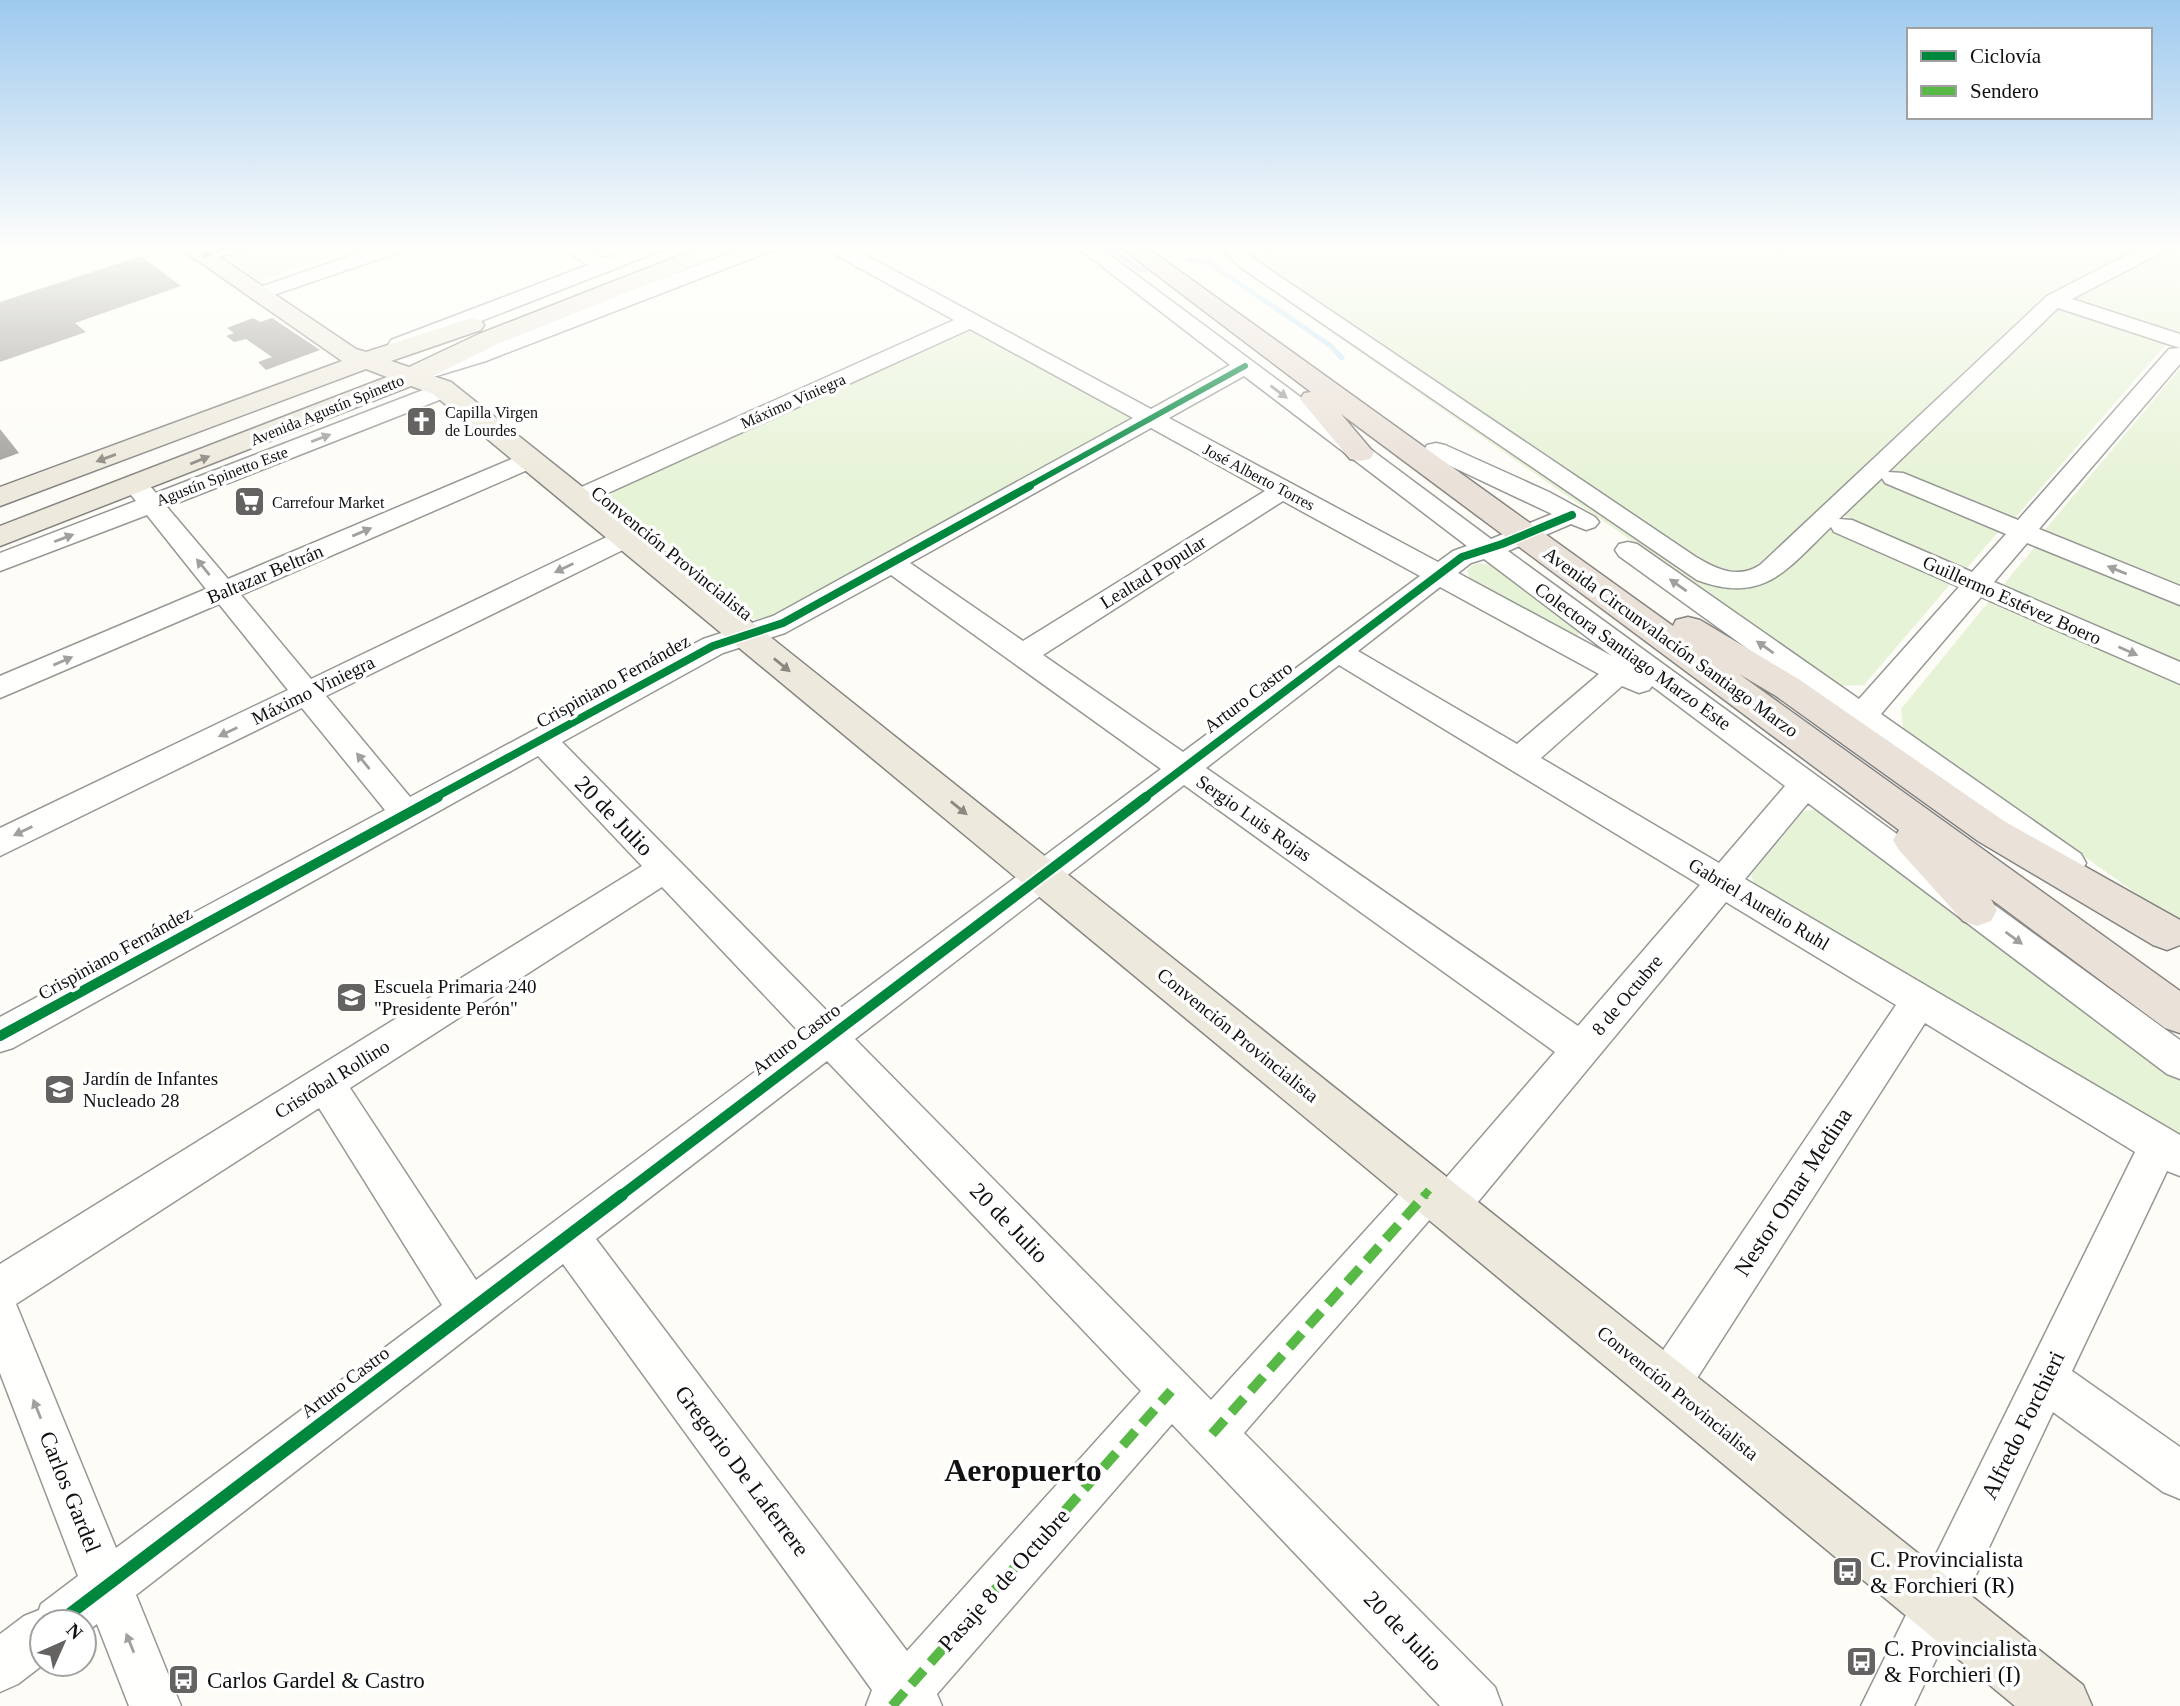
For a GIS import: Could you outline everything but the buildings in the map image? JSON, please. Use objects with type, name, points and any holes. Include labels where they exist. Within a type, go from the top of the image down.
[{"type":"highway","points":[[1219,324],[1300,384],[1360,453]]},
{"type":"highway","name":"Avenida Circunvalación Santiago Marzo","points":[[1243,324],[1546,526],[1602,592],[2180,1015]]},
{"type":"highway","name":"Avenida Circunvalación Santiago Marzo","points":[[1261,324],[1546,526],[1653,607],[2180,986]]},
{"type":"highway","points":[[1602,592],[1702,681],[1896,825],[1977,910]]},
{"type":"highway","points":[[1653,607],[1788,688],[1991,831],[2174,937]]},
{"type":"main road","name":"Convención Provincialista","points":[[302,324],[344,352],[408,378],[432,383],[444,390],[2062,1706]]},
{"type":"main road","name":"Avenida Agustín Spinetto","points":[[0,497],[470,324]]},
{"type":"main road","name":"Avenida Agustín Spinetto","points":[[0,537],[144,495],[527,324]]},
{"type":"street","points":[[365,361],[452,324]]},
{"type":"street","points":[[408,378],[471,358],[561,324]]},
{"type":"street","name":"Máximo Viniegra","points":[[577,498],[963,324]]},
{"type":"street","name":"José Alberto Torres","points":[[978,324],[1620,672],[1667,696],[1691,699]]},
{"type":"street","name":"Colectora Santiago Marzo Este","points":[[1189,324],[1486,548],[2180,1062]]},
{"type":"street","points":[[1336,324],[1687,563],[1710,575],[1737,582],[1754,580],[1770,571],[2029,324]]},
{"type":"street","points":[[1862,716],[2178,347],[2119,324]]},
{"type":"street","name":"Crispiniano Fernández","points":[[0,1036],[720,643],[778,626],[1245,366]]},
{"type":"street","name":"Agustín Spinetto Este","points":[[0,563],[144,495],[444,390]]},
{"type":"street","name":"Baltazar Beltrán","points":[[0,688],[530,460]]},
{"type":"street","points":[[1894,478],[2180,596]]},
{"type":"street","name":"Lealtad Popular","points":[[1022,655],[1283,490]]},
{"type":"street","points":[[144,495],[406,814]]},
{"type":"street","points":[[1546,526],[1616,541],[2174,937]]},
{"type":"street","name":"Arturo Castro","points":[[77,1608],[1439,574],[1465,555],[1546,526]]},
{"type":"street","name":"Guillermo Estévez Boero","points":[[1843,526],[2180,674]]},
{"type":"street","name":"Máximo Viniegra","points":[[0,843],[626,538]]},
{"type":"street","name":"Sergio Luis Rojas","points":[[891,563],[1581,1049]]},
{"type":"street","name":"Gabriel Aurelio Ruhl","points":[[1337,652],[2169,1151]]},
{"type":"street","points":[[1519,760],[1620,672]]},
{"type":"street","name":"20 de Julio","points":[[541,740],[1476,1706]]},
{"type":"street","name":"8 de Octubre","points":[[1439,1198],[1581,1049],[1806,785]]},
{"type":"street","name":"Cristóbal Rollino","points":[[0,1289],[665,868]]},
{"type":"street","name":"Nestor Omar Medina","points":[[1667,1384],[1919,1000]]},
{"type":"street","points":[[325,1084],[470,1310]]},
{"type":"street","name":"Alfredo Forchieri","points":[[1887,1706],[2046,1380],[2169,1151]]},
{"type":"street","points":[[1212,1434],[1439,1198]]},
{"type":"street","name":"Gregorio De Laferrere","points":[[567,1235],[905,1701]]},
{"type":"street","name":"Carlos Gardel","points":[[0,1317],[155,1706]]},
{"type":"street","points":[[2046,1380],[2180,1475]]},
{"type":"street","name":"Pasaje 8 de Octubre","points":[[905,1701],[1171,1391]]},
{"type":"street","points":[[0,1666],[28,1645]]},
{"type":"green space","points":[[1319,324],[2180,324],[2180,347],[2167,343],[2014,519],[1893,470],[1881,480],[2000,530],[1966,569],[1845,516],[1832,528],[1952,582],[1864,685],[1841,686]]},
{"type":"green space","points":[[966,331],[975,331],[1132,419],[780,616],[760,621],[750,618],[606,501],[615,490]]},
{"type":"green space","points":[[2180,369],[2180,586],[2044,531]]},
{"type":"green space","points":[[2036,546],[2180,605],[2180,663],[2002,586]]},
{"type":"green space","points":[[1480,563],[1497,567],[1578,630],[1579,634],[1574,637],[1470,580],[1467,571],[1472,565]]},
{"type":"green space","points":[[1990,600],[2180,685],[2180,924],[1903,729],[1901,709]]},
{"type":"green space","points":[[1821,810],[2180,1077],[2180,1142],[1754,885],[1751,875],[1803,812]]},
{"type":"waterway","points":[[1298,324],[1331,346],[1342,358]]},
{"type":"marked path","points":[[1212,1434],[1429,1190]]},
{"type":"marked path","points":[[892,1706],[1171,1391]]},
{"type":"cycle path","points":[[0,1036],[713,646],[783,623],[1245,366]]},
{"type":"cycle path","points":[[77,1608],[1462,557],[1502,544],[1572,515]]},
{"type":"place","name":"Capilla Virgen de Lourdes","points":[[422,421]]},
{"type":"place","name":"Carrefour Market","points":[[249,502]]},
{"type":"place","name":"Escuela Primaria 240 \"Presidente Perón\"","points":[[351,997]]},
{"type":"place","name":"Jardín de Infantes Nucleado 28","points":[[60,1089]]},
{"type":"place","name":"C. Provincialista & Forchieri (R)","points":[[1847,1572]]},
{"type":"place","name":"C. Provincialista & Forchieri (I)","points":[[1861,1661]]},
{"type":"place","name":"Carlos Gardel & Castro","points":[[184,1680]]},
{"type":"district","name":"Aeropuerto","points":[[1023,1470]]}]
